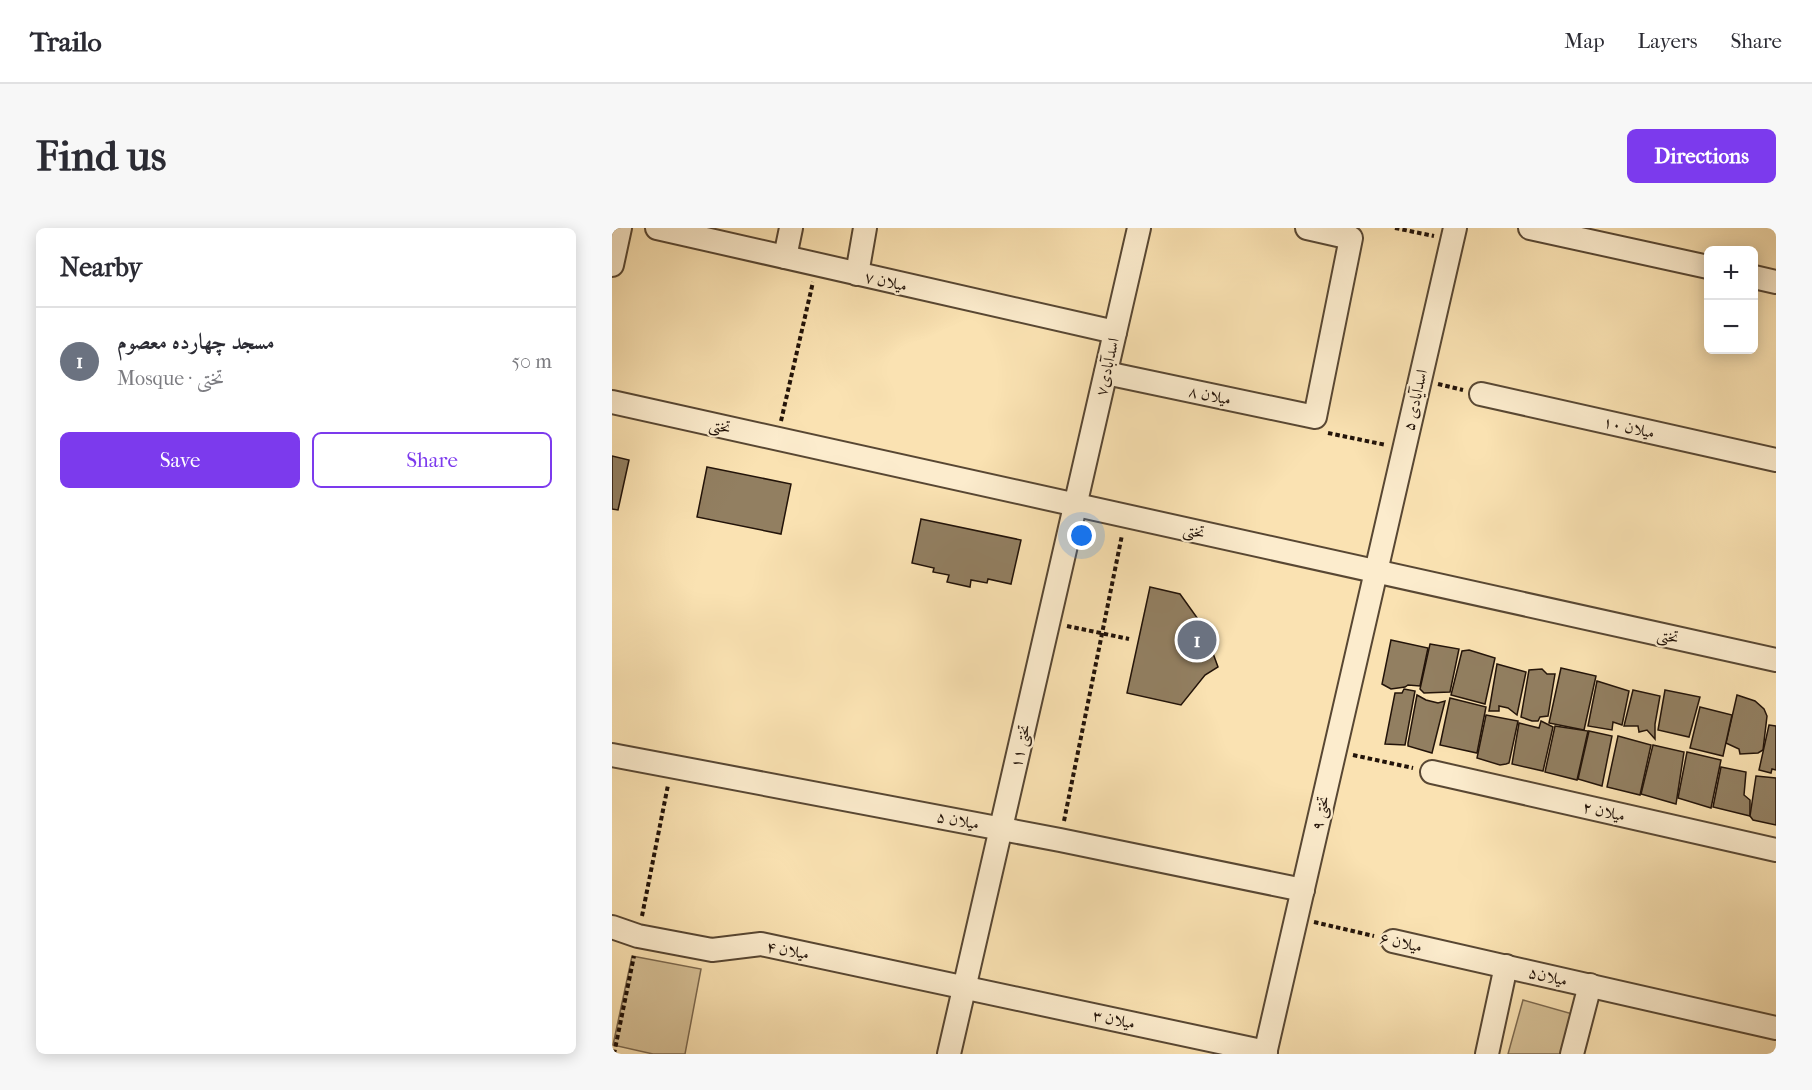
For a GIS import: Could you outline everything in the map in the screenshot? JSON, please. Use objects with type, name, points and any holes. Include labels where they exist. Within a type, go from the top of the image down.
[{"type":"street","points":[[612,265],[620,228]]},
{"type":"street","name":"میلان ۷","points":[[657,228],[1115,332]]},
{"type":"street","points":[[785,257],[791,228]]},
{"type":"street","points":[[856,274],[865,228]]},
{"type":"street","name":"اسدآبادی۷","points":[[1075,505],[1139,228]]},
{"type":"street","points":[[1307,228],[1351,238],[1315,417]]},
{"type":"street","points":[[1530,228],[1704,266]]},
{"type":"street","name":"اسدآیادی ۵","points":[[1376,572],[1454,234]]},
{"type":"street","points":[[1758,278],[1776,282]]},
{"type":"street","name":"میلان ۸","points":[[1106,373],[1315,417]]},
{"type":"street","name":"میلان ۱۰","points":[[1481,394],[1776,460]]},
{"type":"street","name":"تختی","points":[[612,402],[1776,660]]},
{"type":"street","name":"تختی ۱۱","points":[[949,1054],[1075,505]]},
{"type":"street","name":"تختی ۹","points":[[1265,1053],[1376,572]]},
{"type":"street","name":"میلان ۵","points":[[612,755],[1000,828],[1302,890]]},
{"type":"street","name":"میلان ۲","points":[[1432,772],[1776,850]]},
{"type":"street","name":"میلان ۴","points":[[612,927],[638,936],[712,950],[761,944],[963,987]]},
{"type":"street","name":"میلان ۶","points":[[1393,940],[1506,966]]},
{"type":"street","points":[[1487,1054],[1506,966]]},
{"type":"street","name":"میلان۵","points":[[1506,966],[1590,985]]},
{"type":"street","points":[[1572,1054],[1590,985],[1776,1028]]},
{"type":"street","name":"میلان ۳","points":[[963,987],[1265,1053]]},
{"type":"path","points":[[1395,228],[1454,234]]},
{"type":"path","points":[[777,439],[817,264]]},
{"type":"path","points":[[1420,380],[1481,394]]},
{"type":"path","points":[[1315,417],[1325,432],[1404,449]]},
{"type":"path","points":[[1060,840],[1125,516]]},
{"type":"path","points":[[1049,622],[1129,639]]},
{"type":"path","points":[[1335,751],[1432,772]]},
{"type":"path","points":[[614,1054],[671,766]]},
{"type":"path","name":"میلان ۶","points":[[1296,918],[1393,940]]},
{"type":"shaded area","points":[[632,956],[701,969],[685,1054],[653,1054],[613,1045]]},
{"type":"shaded area","points":[[1523,1000],[1576,1015],[1566,1054],[1508,1054]]},
{"type":"building","points":[[612,456],[629,460],[618,510],[612,509]]},
{"type":"building","points":[[707,467],[791,484],[781,534],[697,517]]},
{"type":"building","points":[[921,519],[1021,540],[1011,584],[988,579],[987,583],[971,580],[970,587],[947,582],[949,575],[933,572],[934,568],[912,563]]},
{"type":"building","points":[[1150,587],[1180,594],[1203,626],[1218,667],[1205,675],[1181,705],[1127,693]]},
{"type":"building","points":[[1391,640],[1428,648],[1420,686],[1408,685],[1391,689],[1382,684]]},
{"type":"building","points":[[1430,644],[1459,649],[1450,692],[1424,693],[1420,689]]},
{"type":"building","points":[[1469,650],[1495,658],[1485,704],[1451,695],[1462,651]]},
{"type":"building","points":[[1497,664],[1526,672],[1517,715],[1508,708],[1499,706],[1499,711],[1489,711]]},
{"type":"building","points":[[1561,668],[1596,676],[1584,730],[1549,723]]},
{"type":"building","points":[[1542,669],[1547,674],[1555,674],[1548,716],[1532,721],[1521,717],[1529,670]]},
{"type":"building","points":[[1597,681],[1629,691],[1622,725],[1613,722],[1612,730],[1588,726]]},
{"type":"building","points":[[1404,689],[1415,691],[1405,745],[1385,744],[1395,693],[1402,693]]},
{"type":"building","points":[[1633,690],[1660,696],[1655,739],[1647,730],[1639,732],[1638,726],[1624,726]]},
{"type":"building","points":[[1665,690],[1700,697],[1689,737],[1658,730]]},
{"type":"building","points":[[1417,695],[1438,703],[1445,701],[1432,753],[1408,746]]},
{"type":"building","points":[[1737,695],[1755,701],[1764,709],[1767,716],[1763,750],[1758,753],[1740,754],[1739,749],[1726,743]]},
{"type":"building","points":[[1450,698],[1486,707],[1477,753],[1440,745]]},
{"type":"building","points":[[1700,707],[1732,715],[1723,756],[1690,748]]},
{"type":"building","points":[[1486,715],[1518,721],[1509,763],[1500,765],[1477,758]]},
{"type":"building","points":[[1541,721],[1553,727],[1543,771],[1512,764],[1519,723],[1539,728]]},
{"type":"building","points":[[1769,725],[1776,726],[1776,770],[1772,769],[1771,773],[1759,770]]},
{"type":"building","points":[[1555,726],[1588,731],[1577,780],[1545,772]]},
{"type":"building","points":[[1589,731],[1612,736],[1602,786],[1578,779]]},
{"type":"building","points":[[1618,736],[1651,745],[1640,795],[1607,787]]},
{"type":"building","points":[[1653,745],[1684,752],[1676,804],[1641,794]]},
{"type":"building","points":[[1687,752],[1721,760],[1711,808],[1678,798]]},
{"type":"building","points":[[1721,767],[1746,772],[1744,795],[1750,800],[1750,816],[1713,807]]},
{"type":"building","points":[[1756,776],[1776,778],[1776,825],[1753,820],[1750,816]]},
{"type":"place","name":"مسجد چهارده معصوم","points":[[1197,640]]}]
